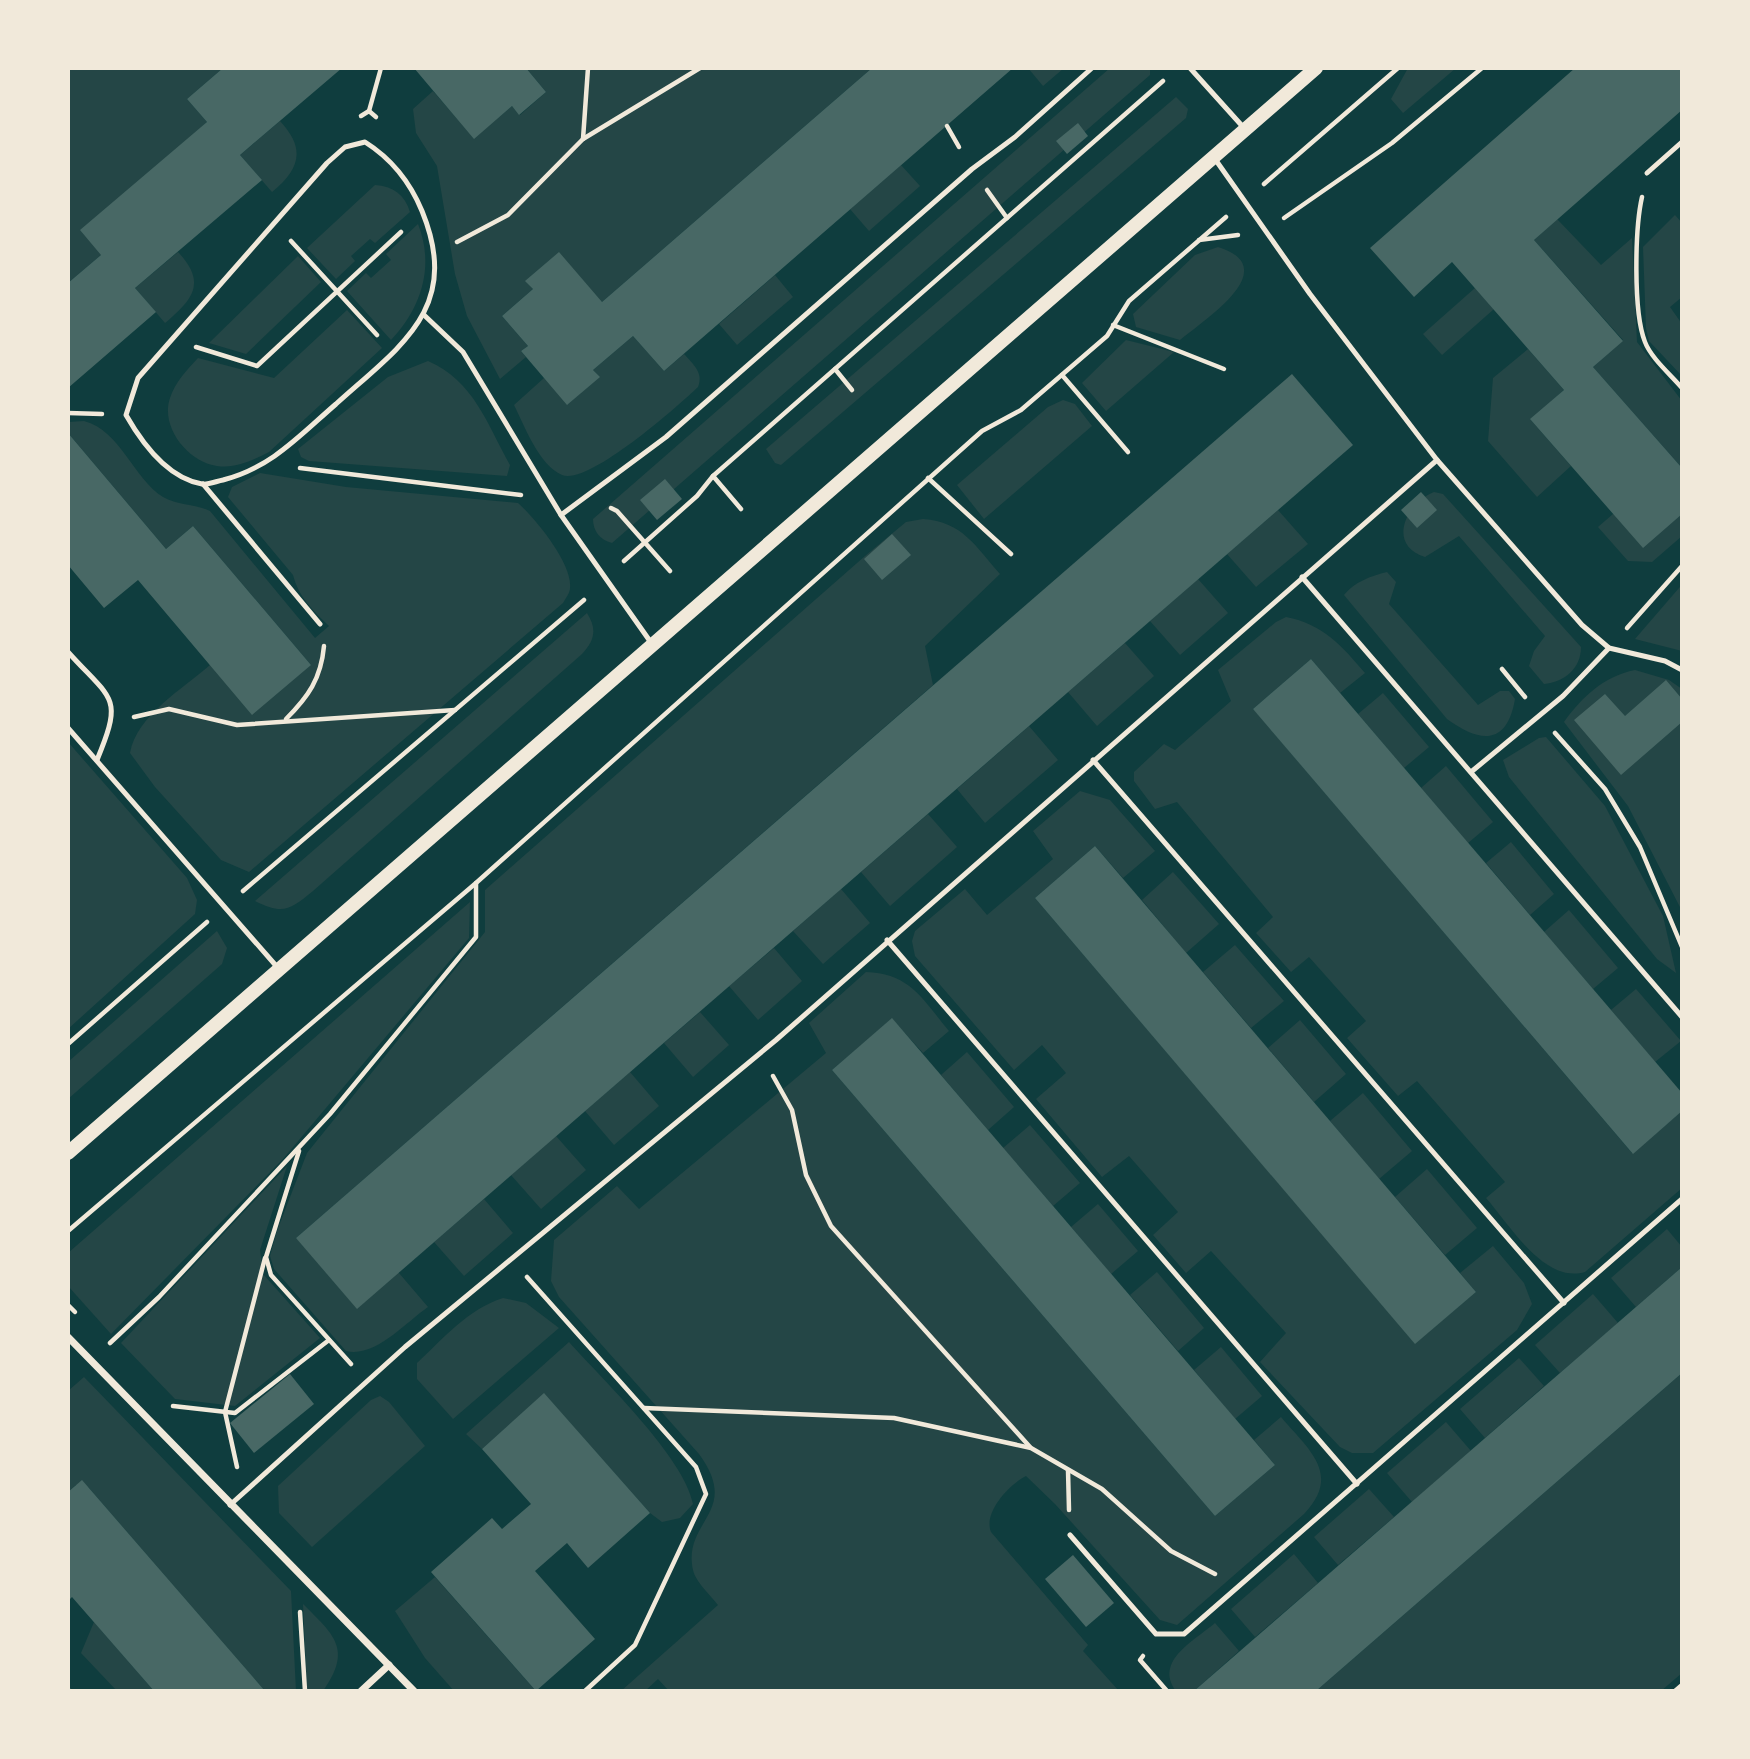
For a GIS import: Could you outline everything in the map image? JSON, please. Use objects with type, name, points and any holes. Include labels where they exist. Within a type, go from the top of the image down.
[{"type":"main road","points":[[68,1153],[1315,68]]},
{"type":"street","points":[[68,1337],[414,1691]]},
{"type":"street","points":[[361,1691],[389,1665]]},
{"type":"lane","points":[[561,515],[666,437],[972,169],[1015,137],[1092,68]]},
{"type":"lane","points":[[1190,68],[1244,128]]},
{"type":"lane","points":[[203,484],[238,476],[264,465],[300,438],[394,354],[424,315],[434,281],[433,249],[422,212],[414,191],[398,171],[380,152],[365,142],[345,147],[274,223],[138,378],[126,415],[146,449],[176,472],[203,484],[320,624]]},
{"type":"lane","points":[[1647,173],[1682,142]]},
{"type":"lane","points":[[1212,156],[1265,232],[1437,460],[1583,625],[1609,648],[1665,662],[1682,670]]},
{"type":"lane","points":[[424,315],[463,352],[561,515],[652,644]]},
{"type":"lane","points":[[230,1505],[366,1380],[760,1054],[1437,460]]},
{"type":"lane","points":[[1302,578],[1682,1017]]},
{"type":"lane","points":[[1471,772],[1563,696],[1609,648]]},
{"type":"lane","points":[[68,652],[112,701],[113,722],[97,760]]},
{"type":"lane","points":[[68,728],[226,905],[279,969]]},
{"type":"lane","points":[[1093,760],[1564,1303]]},
{"type":"lane","points":[[887,940],[1357,1484]]},
{"type":"lane","points":[[1070,1535],[1156,1634],[1184,1634],[1682,1199]]},
{"type":"path","points":[[365,142],[369,111],[380,68]]},
{"type":"path","points":[[583,139],[588,68]]},
{"type":"path","points":[[433,249],[444,249],[508,215],[583,139],[700,68]]},
{"type":"path","points":[[1199,240],[1265,232],[1392,142],[1482,68]]},
{"type":"path","points":[[618,567],[697,496],[713,476],[1163,81]]},
{"type":"path","points":[[1647,173],[1637,220],[1640,321],[1645,344],[1682,388]]},
{"type":"path","points":[[172,340],[257,366],[422,212]]},
{"type":"path","points":[[274,223],[394,354]]},
{"type":"path","points":[[1112,325],[1224,369]]},
{"type":"path","points":[[68,1231],[476,883],[982,431],[1021,410],[1107,336],[1108,332]]},
{"type":"path","points":[[835,369],[852,390]]},
{"type":"path","points":[[1062,375],[1128,452]]},
{"type":"path","points":[[68,413],[126,415]]},
{"type":"path","points":[[264,465],[372,475],[527,496],[561,515]]},
{"type":"path","points":[[713,476],[741,509]]},
{"type":"path","points":[[928,478],[1011,554]]},
{"type":"path","points":[[644,543],[670,571]]},
{"type":"path","points":[[1609,648],[1682,566]]},
{"type":"path","points":[[68,1044],[226,905],[584,600]]},
{"type":"path","points":[[285,720],[308,697],[322,670],[324,646],[320,624]]},
{"type":"path","points":[[1502,669],[1605,789],[1640,847],[1682,947]]},
{"type":"path","points":[[113,722],[169,709],[237,725],[456,709]]},
{"type":"path","points":[[91,1361],[159,1297],[300,1147],[476,937],[476,883]]},
{"type":"path","points":[[760,1054],[792,1110],[806,1175],[831,1226],[1031,1448]]},
{"type":"path","points":[[239,1477],[225,1412],[266,1257],[300,1147]]},
{"type":"path","points":[[266,1257],[271,1275],[366,1380]]},
{"type":"path","points":[[512,1259],[696,1467],[706,1494],[635,1645],[585,1691]]},
{"type":"path","points":[[127,1399],[235,1413],[329,1340]]},
{"type":"path","points":[[644,1408],[894,1418],[1031,1448],[1102,1489],[1171,1551],[1241,1584]]},
{"type":"path","points":[[1068,1469],[1070,1535]]},
{"type":"path","points":[[300,1603],[305,1691]]},
{"type":"path","points":[[1156,1634],[1140,1660],[1167,1691]]},
{"type":"path","points":[[1675,1691],[1682,1685]]},
{"type":"shaded area","points":[[68,68],[223,68],[187,99],[207,122],[101,255],[68,283]]},
{"type":"shaded area","points":[[526,68],[872,68],[602,302],[526,281],[533,289],[502,316],[528,346],[521,351],[526,357],[500,379],[467,316],[455,274],[437,166],[416,133],[413,109],[433,91],[474,138],[512,106],[520,115],[546,92]]},
{"type":"shaded area","points":[[1028,68],[1064,68],[1043,86]]},
{"type":"shaded area","points":[[1110,68],[1150,68],[1150,75],[612,543],[598,534],[593,519]]},
{"type":"shaded area","points":[[1408,68],[1456,68],[1403,113],[1391,99]]},
{"type":"shaded area","points":[[1176,97],[1188,109],[1186,118],[781,465],[775,463],[766,449]]},
{"type":"shaded area","points":[[280,121],[294,141],[296,158],[289,175],[272,192],[240,155]]},
{"type":"shaded area","points":[[901,165],[920,186],[869,231],[850,209]]},
{"type":"shaded area","points":[[375,185],[397,192],[410,212],[375,243],[370,239],[351,256],[355,261],[336,279],[307,248]]},
{"type":"shaded area","points":[[1675,215],[1682,223],[1682,297],[1670,307],[1682,324],[1682,376],[1649,341],[1646,328],[1643,247]]},
{"type":"shaded area","points":[[1557,219],[1601,265],[1632,238],[1637,342],[1682,401],[1682,468],[1593,367],[1623,340],[1534,240]]},
{"type":"shaded area","points":[[418,224],[425,256],[422,286],[410,314],[391,340],[347,291],[366,273],[371,278],[391,260],[386,254]]},
{"type":"shaded area","points":[[1218,247],[1237,256],[1244,267],[1242,280],[1234,294],[1221,307],[1180,340],[1136,327],[1133,314],[1195,255]]},
{"type":"shaded area","points":[[178,252],[192,273],[193,290],[183,306],[165,323],[135,288]]},
{"type":"shaded area","points":[[298,256],[321,282],[246,354],[209,343]]},
{"type":"shaded area","points":[[775,275],[793,297],[737,345],[719,324]]},
{"type":"shaded area","points":[[1475,288],[1494,309],[1442,355],[1423,334]]},
{"type":"shaded area","points":[[347,310],[382,348],[269,452],[251,461],[224,467],[196,458],[179,441],[169,420],[170,398],[178,381],[198,358],[274,378]]},
{"type":"shaded area","points":[[633,336],[664,371],[684,354],[699,373],[698,387],[653,426],[611,457],[591,469],[574,475],[562,475],[546,463],[514,405],[544,378],[568,404],[599,377],[593,370]]},
{"type":"shaded area","points":[[1126,340],[1174,352],[1106,411],[1082,383]]},
{"type":"shaded area","points":[[1528,349],[1564,390],[1531,420],[1571,466],[1537,497],[1488,441],[1493,378]]},
{"type":"shaded area","points":[[428,361],[457,380],[478,405],[510,465],[507,476],[309,461],[301,457],[298,449],[388,377]]},
{"type":"shaded area","points":[[1063,400],[1075,404],[1092,426],[984,519],[957,485],[1048,407]]},
{"type":"shaded area","points":[[84,421],[108,434],[143,479],[163,497],[210,511],[315,638],[329,626],[302,596],[293,575],[228,497],[232,487],[260,473],[346,487],[518,503],[543,530],[566,567],[569,592],[563,603],[249,872],[221,860],[155,787],[130,753],[134,739],[162,704],[210,665],[311,665],[193,526],[166,549],[68,433],[68,422]]},
{"type":"shaded area","points":[[1434,492],[1443,494],[1581,647],[1578,662],[1570,673],[1544,684],[1529,666],[1534,651],[1545,636],[1459,536],[1425,557],[1413,551],[1406,543],[1404,524],[1408,515],[1424,498]]},
{"type":"shaded area","points":[[1278,510],[1308,544],[1256,587],[1227,554]]},
{"type":"shaded area","points":[[1613,514],[1682,514],[1682,536],[1652,562],[1628,561],[1598,527]]},
{"type":"shaded area","points":[[923,519],[937,521],[958,530],[1000,574],[925,646],[933,685],[296,1238],[399,1273],[428,1307],[379,1344],[357,1352],[346,1351],[274,1269],[270,1256],[277,1231],[307,1153],[485,932],[485,890],[865,556],[906,522]]},
{"type":"shaded area","points":[[1387,572],[1396,582],[1389,604],[1478,705],[1500,691],[1509,691],[1515,699],[1506,725],[1499,732],[1481,736],[1470,733],[1447,719],[1344,595],[1363,580]]},
{"type":"shaded area","points":[[1198,579],[1228,613],[1180,655],[1150,621]]},
{"type":"shaded area","points":[[1682,585],[1682,651],[1635,639],[1679,588]]},
{"type":"shaded area","points":[[587,613],[593,634],[590,644],[582,654],[313,891],[298,903],[286,908],[273,908],[255,901]]},
{"type":"shaded area","points":[[1286,617],[1311,625],[1331,638],[1365,673],[1340,693],[1311,659],[1253,709],[1269,723],[1273,732],[1632,1153],[1682,1111],[1682,1188],[1585,1272],[1570,1273],[1556,1269],[1529,1250],[1486,1198],[1505,1182],[1417,1081],[1398,1096],[1347,1038],[1366,1021],[1309,957],[1291,972],[1256,933],[1273,917],[1177,802],[1155,809],[1134,781],[1134,772],[1164,744],[1175,750],[1231,701],[1218,670],[1276,622]]},
{"type":"shaded area","points":[[1125,643],[1154,676],[1097,726],[1068,692]]},
{"type":"shaded area","points":[[1635,670],[1669,680],[1682,689],[1682,911],[1628,806],[1564,722],[1578,704],[1604,682]]},
{"type":"shaded area","points":[[1383,693],[1429,747],[1404,768],[1358,714]]},
{"type":"shaded area","points":[[1029,726],[1058,760],[985,823],[957,789]]},
{"type":"shaded area","points":[[1546,737],[1605,806],[1663,916],[1676,973],[1657,959],[1509,777],[1503,760],[1539,738]]},
{"type":"shaded area","points":[[68,742],[187,878],[197,900],[195,914],[68,1029]]},
{"type":"shaded area","points":[[1446,766],[1493,822],[1468,843],[1421,788]]},
{"type":"shaded area","points":[[1080,791],[1110,800],[1155,851],[1123,878],[1095,846],[1035,898],[1415,1343],[1476,1292],[1460,1273],[1493,1246],[1524,1283],[1532,1304],[1517,1330],[1373,1453],[1352,1453],[1340,1447],[1260,1362],[1286,1333],[1211,1251],[1186,1273],[1153,1235],[1178,1212],[1129,1156],[1102,1177],[1036,1099],[1066,1073],[1042,1045],[1014,1070],[915,956],[912,941],[915,931],[965,889],[987,915],[1053,859],[1033,831]]},
{"type":"shaded area","points":[[928,814],[957,847],[890,906],[861,872]]},
{"type":"shaded area","points":[[1511,842],[1554,894],[1530,915],[1486,863]]},
{"type":"shaded area","points":[[1173,872],[1219,924],[1186,953],[1142,900]]},
{"type":"shaded area","points":[[841,889],[870,923],[823,964],[793,931]]},
{"type":"shaded area","points":[[470,902],[469,938],[283,1159],[111,1334],[68,1286],[68,1253]]},
{"type":"shaded area","points":[[1569,910],[1618,968],[1593,989],[1544,932]]},
{"type":"shaded area","points":[[217,931],[227,948],[222,964],[68,1099],[68,1062]]},
{"type":"shaded area","points":[[1235,945],[1284,1001],[1251,1028],[1203,972]]},
{"type":"shaded area","points":[[774,948],[802,981],[758,1020],[729,986]]},
{"type":"shaded area","points":[[866,972],[894,977],[905,983],[923,999],[949,1031],[923,1053],[892,1019],[832,1070],[1215,1516],[1275,1465],[1254,1440],[1281,1417],[1311,1452],[1321,1474],[1315,1500],[1304,1514],[1177,1625],[1160,1620],[1055,1504],[1026,1476],[1006,1492],[991,1516],[991,1532],[1088,1645],[1083,1651],[1119,1691],[669,1691],[658,1679],[645,1691],[621,1691],[718,1605],[694,1574],[692,1553],[695,1539],[713,1503],[715,1490],[711,1474],[699,1454],[559,1297],[551,1281],[554,1240],[617,1186],[639,1209],[826,1053],[809,1023]]},
{"type":"shaded area","points":[[1636,989],[1681,1041],[1655,1062],[1611,1010]]},
{"type":"shaded area","points":[[700,1012],[729,1045],[693,1077],[664,1043]]},
{"type":"shaded area","points":[[1300,1020],[1346,1074],[1314,1102],[1268,1048]]},
{"type":"shaded area","points":[[967,1052],[1014,1107],[988,1130],[941,1075]]},
{"type":"shaded area","points":[[630,1072],[659,1106],[614,1145],[585,1111]]},
{"type":"shaded area","points":[[1363,1093],[1412,1151],[1379,1179],[1330,1121]]},
{"type":"shaded area","points":[[1030,1125],[1080,1183],[1053,1206],[1003,1148]]},
{"type":"shaded area","points":[[556,1136],[586,1170],[541,1209],[511,1175]]},
{"type":"shaded area","points":[[287,1166],[260,1250],[263,1274],[320,1338],[235,1406],[175,1399],[121,1343]]},
{"type":"shaded area","points":[[1427,1169],[1477,1228],[1445,1255],[1395,1197]]},
{"type":"shaded area","points":[[484,1199],[513,1233],[464,1276],[434,1242]]},
{"type":"shaded area","points":[[1098,1204],[1138,1251],[1111,1274],[1071,1227]]},
{"type":"shaded area","points":[[1667,1229],[1682,1247],[1682,1267],[1636,1307],[1611,1278]]},
{"type":"shaded area","points":[[1157,1272],[1204,1328],[1178,1351],[1130,1295]]},
{"type":"shaded area","points":[[1593,1294],[1618,1323],[1560,1373],[1535,1345]]},
{"type":"shaded area","points":[[503,1298],[526,1303],[559,1328],[453,1419],[417,1379],[417,1363],[468,1317]]},
{"type":"shaded area","points":[[569,1342],[640,1420],[675,1464],[693,1504],[680,1518],[662,1522],[650,1513],[544,1394],[482,1449],[466,1434]]},
{"type":"shaded area","points":[[1221,1347],[1262,1396],[1235,1419],[1194,1370]]},
{"type":"shaded area","points":[[1519,1358],[1544,1386],[1485,1438],[1460,1409]]},
{"type":"shaded area","points":[[1682,1373],[1682,1673],[1661,1691],[1316,1691]]},
{"type":"shaded area","points":[[84,1377],[291,1591],[296,1691],[265,1691],[88,1487],[76,1485],[68,1492],[68,1391]]},
{"type":"shaded area","points":[[380,1396],[389,1402],[425,1446],[312,1547],[279,1513],[278,1486],[371,1400]]},
{"type":"shaded area","points":[[1446,1422],[1471,1451],[1412,1502],[1387,1473]]},
{"type":"shaded area","points":[[1369,1489],[1394,1517],[1338,1565],[1314,1537]]},
{"type":"shaded area","points":[[1294,1554],[1318,1583],[1255,1637],[1231,1609]]},
{"type":"shaded area","points":[[435,1577],[536,1691],[454,1691],[425,1658],[395,1611]]},
{"type":"shaded area","points":[[303,1604],[336,1643],[337,1664],[323,1691],[307,1691]]},
{"type":"shaded area","points":[[94,1622],[154,1691],[117,1691],[81,1653]]},
{"type":"shaded area","points":[[1215,1623],[1239,1651],[1194,1691],[1176,1691],[1170,1680],[1173,1661],[1179,1652]]},
{"type":"building","points":[[223,68],[342,68],[240,155],[262,180],[135,288],[156,312],[68,388],[68,283],[101,255],[80,230],[207,122],[187,99]]},
{"type":"building","points":[[414,68],[526,68],[546,92],[519,115],[512,106],[474,139]]},
{"type":"building","points":[[872,68],[1013,68],[664,371],[633,336],[593,370],[600,377],[567,405],[521,351],[528,346],[502,316],[533,289],[525,281],[559,252],[602,302]]},
{"type":"building","points":[[1575,68],[1682,68],[1682,110],[1534,240],[1623,341],[1593,367],[1682,468],[1682,514],[1643,548],[1530,419],[1564,390],[1452,262],[1414,297],[1370,248]]},
{"type":"building","points":[[1078,123],[1088,136],[1067,154],[1056,141]]},
{"type":"building","points":[[1292,374],[1353,445],[357,1309],[296,1238]]},
{"type":"building","points":[[68,433],[166,549],[193,526],[311,665],[252,715],[138,580],[104,608],[68,565]]},
{"type":"building","points":[[665,479],[682,499],[657,520],[640,500]]},
{"type":"building","points":[[1421,492],[1437,510],[1417,528],[1401,510]]},
{"type":"building","points":[[892,534],[911,555],[882,580],[864,559]]},
{"type":"building","points":[[1311,659],[1682,1093],[1682,1111],[1633,1154],[1253,709]]},
{"type":"building","points":[[1666,680],[1682,699],[1682,722],[1621,775],[1574,720],[1605,694],[1625,716]]},
{"type":"building","points":[[1095,846],[1476,1292],[1415,1344],[1035,898]]},
{"type":"building","points":[[892,1018],[1275,1465],[1215,1516],[832,1070]]},
{"type":"building","points":[[1682,1267],[1682,1373],[1316,1691],[1194,1691]]},
{"type":"building","points":[[290,1374],[314,1404],[254,1453],[230,1423]]},
{"type":"building","points":[[544,1393],[650,1513],[588,1568],[567,1543],[535,1571],[595,1639],[536,1691],[431,1572],[492,1518],[502,1529],[531,1504],[482,1449]]},
{"type":"building","points":[[82,1480],[265,1691],[154,1691],[72,1597],[68,1601],[68,1492]]},
{"type":"building","points":[[1073,1555],[1114,1603],[1086,1627],[1045,1579]]}]
